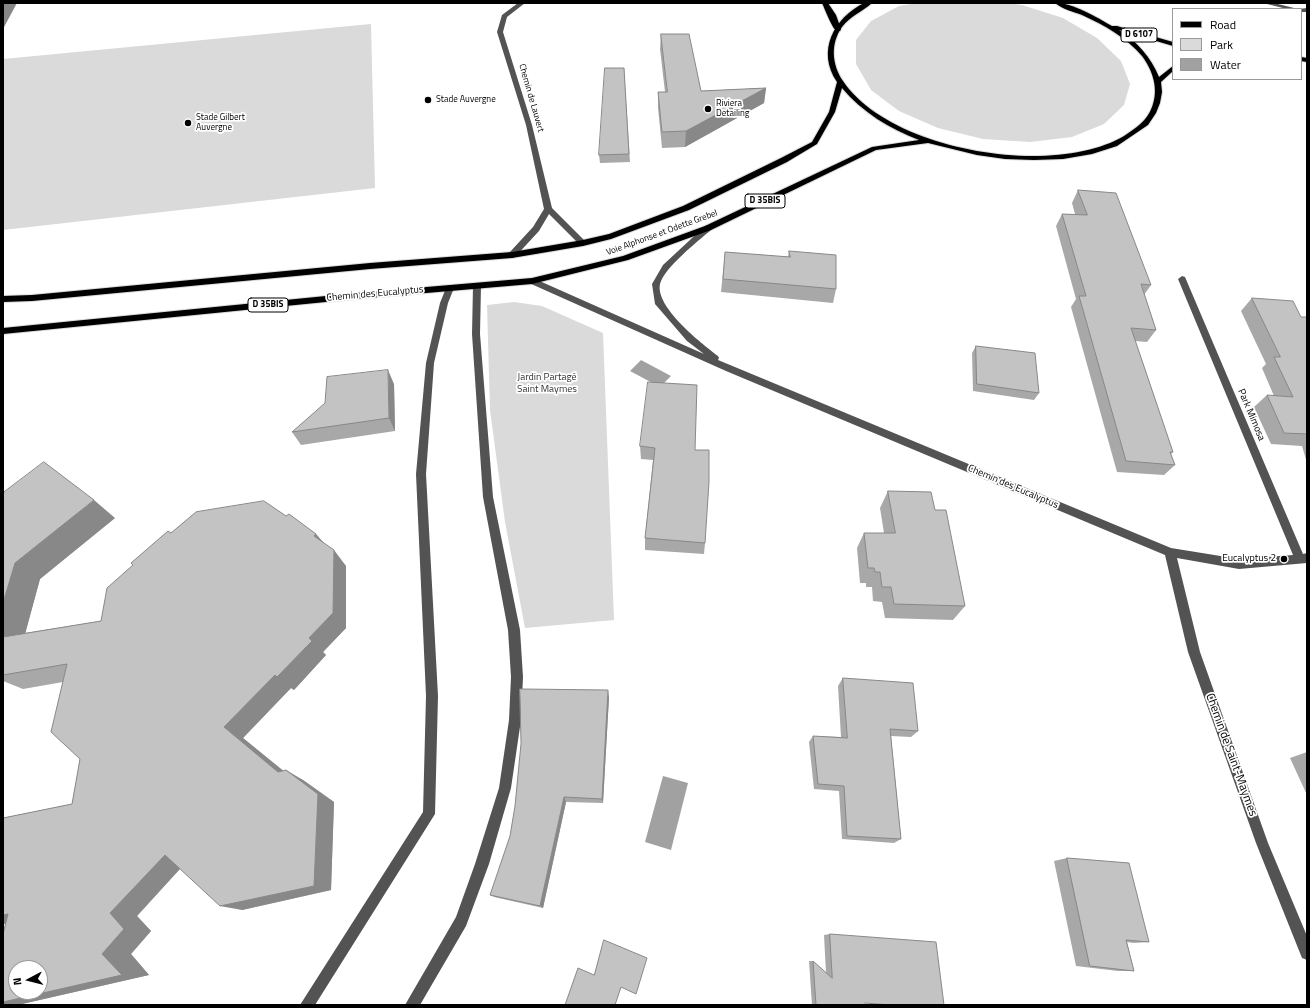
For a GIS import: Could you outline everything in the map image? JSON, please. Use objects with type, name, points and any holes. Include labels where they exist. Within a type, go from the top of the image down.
[{"type":"highway","points":[[825,3],[832,15],[837,29]]},
{"type":"main road","points":[[869,3],[848,16],[837,29],[831,41],[830,54],[833,68],[840,82],[854,99],[874,114],[899,128],[928,141],[990,155],[1021,158],[1052,158],[1081,154],[1106,147],[1127,138],[1148,122],[1158,103],[1158,82],[1149,62],[1131,42],[1106,24],[1080,11],[1058,3]]},
{"type":"main road","name":"D 6107","points":[[1106,24],[1172,44]]},
{"type":"main road","points":[[1158,82],[1172,69]]},
{"type":"main road","name":"D 35BIS","points":[[3,300],[370,266],[512,255],[583,243],[611,236],[686,208],[784,160],[815,143],[832,112],[840,82]]},
{"type":"main road","name":"Voie Alphonse et Odette Grebel","points":[[532,281],[618,260],[708,228],[874,148],[928,141]]},
{"type":"main road","name":"Chemin des Eucalyptus","points":[[3,331],[356,296],[532,281]]},
{"type":"street","name":"Chemin de Lauvert","points":[[522,3],[504,16],[500,32],[529,125],[548,209]]},
{"type":"street","points":[[1266,3],[1290,8]]},
{"type":"street","points":[[512,255],[536,229],[548,209],[583,243]]},
{"type":"street","name":"Chemin des Eucalyptus","points":[[708,228],[666,267],[656,284],[658,302],[690,339],[729,369]]},
{"type":"street","name":"Park Mimosa","points":[[1182,280],[1304,558]]},
{"type":"street","name":"Chemin des Eucalyptus","points":[[532,281],[729,369],[1170,552],[1239,564],[1304,558]]},
{"type":"street","points":[[412,1005],[461,921],[482,864],[505,788],[515,720],[517,677],[514,630],[488,497],[476,334],[477,286]]},
{"type":"street","points":[[307,1005],[429,814],[432,696],[421,474],[430,363],[444,303],[450,288]]},
{"type":"street","name":"Chemin de Saint-Maymes","points":[[1170,552],[1194,652],[1262,843],[1307,953]]},
{"type":"green space","points":[[916,3],[1009,3],[1022,5],[1063,18],[1097,38],[1121,61],[1130,84],[1124,105],[1104,124],[1072,137],[1030,142],[983,139],[938,128],[899,111],[871,90],[856,64],[856,40],[871,21],[899,6]]},
{"type":"green space","name":"Stade Gilbert Auvergne","points":[[371,24],[375,188],[3,230],[3,59]]},
{"type":"green space","name":"Jardin Partagé Saint Maymes","points":[[514,302],[542,306],[603,333],[614,620],[525,628],[505,522],[490,410],[487,305]]},
{"type":"water","points":[[641,360],[671,376],[660,387],[630,371]]},
{"type":"water","points":[[663,776],[688,783],[671,850],[645,842]]},
{"type":"building","points":[[661,34],[689,34],[701,91],[766,88],[686,131],[662,132],[658,92],[667,92]]},
{"type":"building","points":[[605,68],[624,68],[629,154],[599,155]]},
{"type":"building","points":[[1078,190],[1116,193],[1151,285],[1141,284],[1156,330],[1131,328],[1173,452],[1170,452],[1175,465],[1126,461],[1079,296],[1086,296],[1062,214],[1087,215]]},
{"type":"building","points":[[789,251],[836,255],[836,289],[723,279],[725,252],[790,257]]},
{"type":"building","points":[[1252,298],[1293,301],[1301,317],[1307,317],[1307,434],[1284,433],[1267,395],[1293,397],[1274,357],[1280,357]]},
{"type":"building","points":[[976,346],[1035,353],[1039,393],[977,384]]},
{"type":"building","points":[[388,370],[389,418],[292,432],[325,403],[327,377]]},
{"type":"building","points":[[648,382],[697,385],[695,450],[709,450],[709,482],[705,543],[645,538],[655,448],[640,446]]},
{"type":"building","points":[[44,462],[94,500],[15,563],[3,603],[3,493]]},
{"type":"building","points":[[888,491],[931,492],[935,510],[946,510],[965,606],[894,604],[891,587],[882,587],[880,572],[875,572],[874,568],[868,568],[864,533],[895,533]]},
{"type":"building","points":[[264,501],[286,516],[289,514],[316,534],[314,536],[334,550],[333,613],[309,638],[312,641],[277,677],[275,675],[224,727],[278,772],[286,770],[318,794],[314,886],[220,906],[165,855],[110,913],[124,929],[102,954],[122,975],[48,992],[48,960],[8,960],[8,1000],[12,1000],[3,1002],[3,934],[8,914],[3,915],[3,818],[72,804],[80,759],[51,732],[67,664],[3,675],[3,637],[101,621],[107,588],[133,565],[131,563],[168,531],[171,533],[196,512]]},
{"type":"building","points":[[843,678],[913,683],[918,731],[890,729],[901,839],[847,836],[844,786],[818,784],[813,736],[847,738]]},
{"type":"building","points":[[520,689],[608,690],[602,799],[564,797],[540,906],[490,895],[510,836],[515,806],[521,744]]},
{"type":"building","points":[[1067,858],[1129,863],[1149,942],[1126,940],[1134,971],[1090,966]]},
{"type":"building","points":[[830,934],[936,942],[944,1005],[891,1005],[865,1003],[865,1005],[816,1005],[813,961],[832,978]]},
{"type":"building","points":[[604,940],[647,958],[636,994],[621,987],[615,1005],[565,1005],[578,968],[594,975]]},
{"type":"place","name":"Stade Auvergne","points":[[428,100]]},
{"type":"place","name":"Riviera Detailing","points":[[708,109]]},
{"type":"place","name":"Stade Gilbert Auvergne","points":[[188,123]]},
{"type":"place","name":"Eucalyptus 2","points":[[1284,559]]}]
